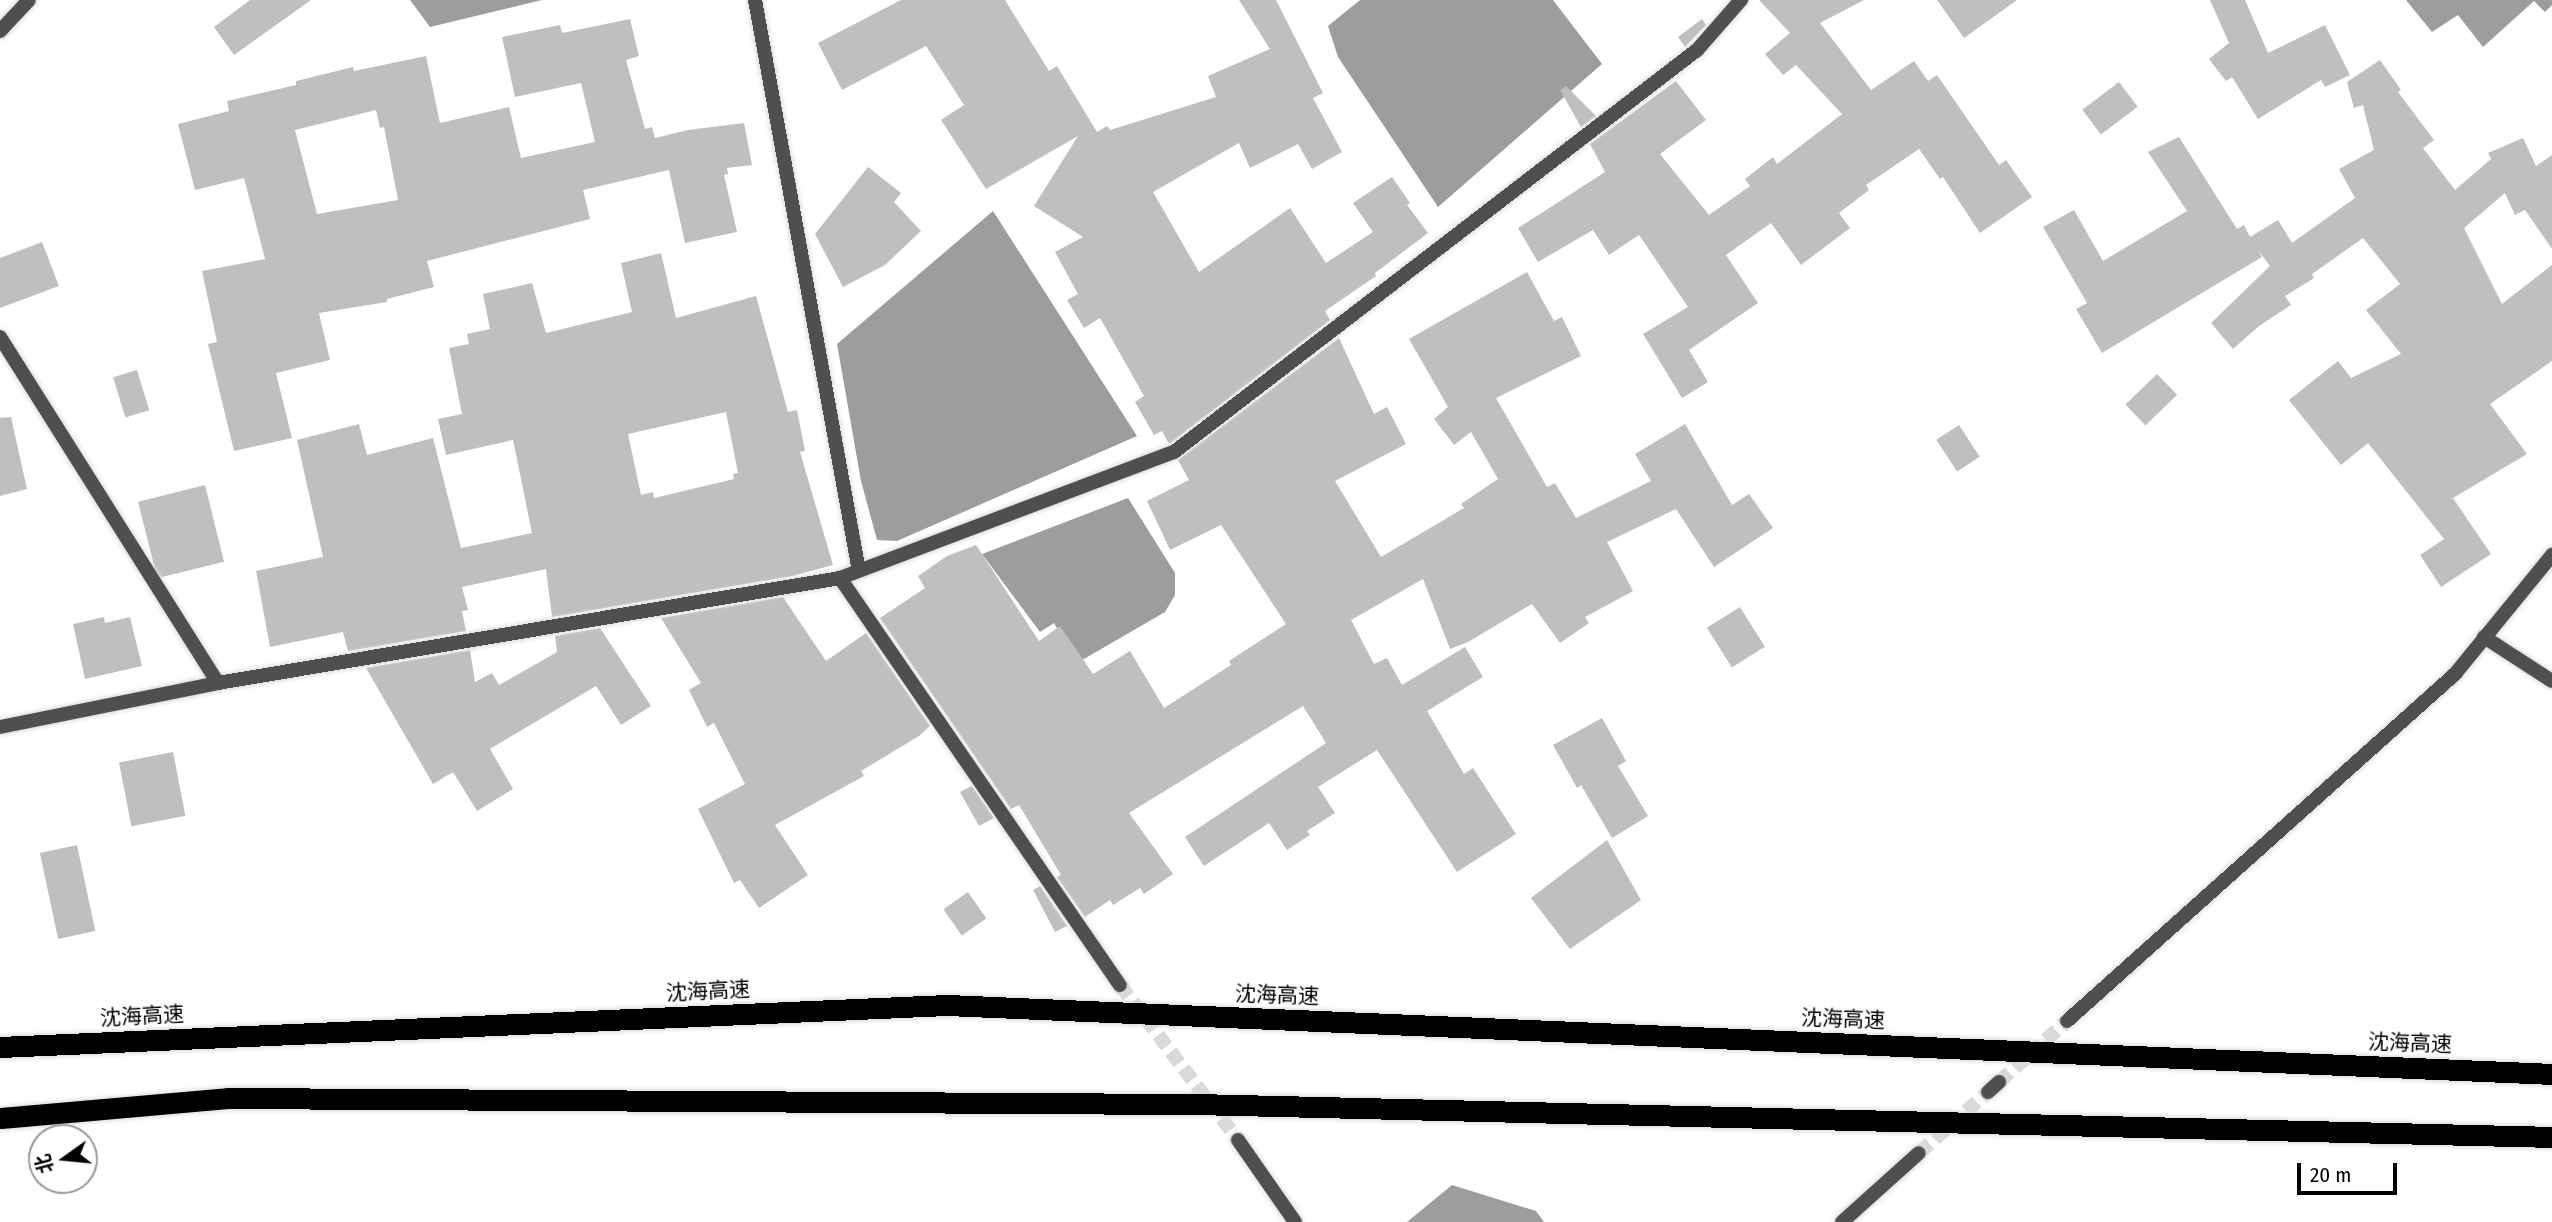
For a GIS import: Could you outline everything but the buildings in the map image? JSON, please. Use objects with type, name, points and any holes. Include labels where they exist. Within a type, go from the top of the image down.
[{"type":"highway","name":"沈海高速","points":[[0,1047],[947,1005],[2552,1074]]},
{"type":"highway","points":[[0,1118],[228,1098],[1181,1104],[2552,1137]]},
{"type":"street","points":[[0,31],[29,0]]},
{"type":"street","points":[[755,0],[859,571]]},
{"type":"street","points":[[0,727],[218,683],[840,578],[1174,452],[1697,50],[1741,0]]},
{"type":"street","points":[[0,337],[218,683]]},
{"type":"street","points":[[2067,1021],[2455,674],[2552,555]]},
{"type":"street","points":[[840,578],[1120,985]]},
{"type":"street","points":[[2484,637],[2552,681]]},
{"type":"street","points":[[1238,1140],[1295,1222]]},
{"type":"street","points":[[1842,1222],[1919,1153]]},
{"type":"shaded area","points":[[410,0],[542,0],[430,27]]},
{"type":"shaded area","points":[[1360,0],[1553,0],[1602,64],[1438,207],[1338,57],[1328,26]]},
{"type":"shaded area","points":[[2406,0],[2552,0],[2552,5],[2545,12],[2534,1],[2483,47],[2458,15],[2432,32]]},
{"type":"shaded area","points":[[993,211],[1137,436],[897,541],[877,540],[861,481],[837,344]]},
{"type":"shaded area","points":[[1128,498],[1175,573],[1175,595],[1165,612],[1077,663],[1054,623],[1040,632],[982,554]]},
{"type":"shaded area","points":[[1452,1185],[1536,1211],[1544,1222],[1407,1222]]},
{"type":"tunnel","points":[[1120,985],[1238,1140]]},
{"type":"tunnel","points":[[1999,1082],[2067,1021]]},
{"type":"tunnel","points":[[1919,1153],[1988,1092]]}]
